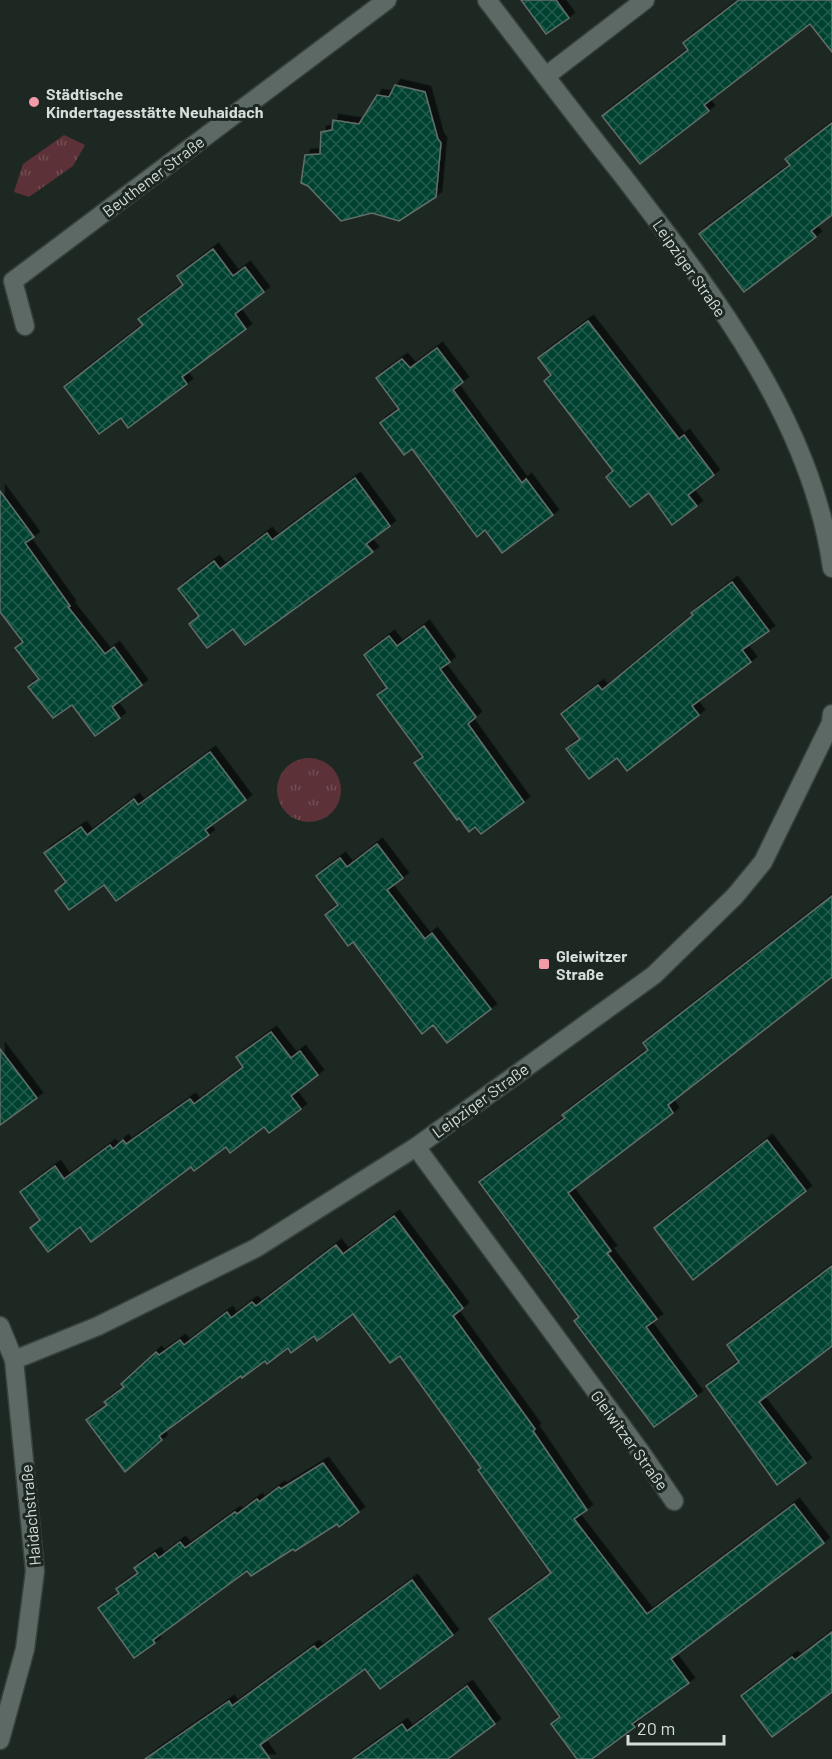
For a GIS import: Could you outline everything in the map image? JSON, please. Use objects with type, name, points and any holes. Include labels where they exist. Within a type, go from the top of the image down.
[{"type":"street","name":"Beuthener Straße","points":[[25,326],[13,281],[387,0]]},
{"type":"street","name":"Leipziger Straße","points":[[487,0],[659,222],[750,355],[807,469],[829,545],[832,568]]},
{"type":"street","points":[[546,76],[645,0]]},
{"type":"street","name":"Leipziger Straße","points":[[14,1360],[98,1326],[256,1248],[416,1147],[654,975],[735,896],[764,862],[832,723],[832,714]]},
{"type":"street","name":"Gleiwitzer Straße","points":[[416,1147],[640,1451],[674,1501]]},
{"type":"street","name":"Haidachstraße","points":[[0,1326],[14,1360],[35,1571],[25,1649],[0,1740]]},
{"type":"green space","points":[[64,135],[85,145],[73,166],[29,197],[14,192],[23,164]]},
{"type":"green space","points":[[309,758],[327,764],[335,772],[341,790],[335,808],[327,816],[309,822],[291,816],[283,808],[277,790],[283,772],[291,764]]},
{"type":"building","points":[[521,0],[556,0],[569,18],[546,34]]},
{"type":"building","points":[[739,0],[832,0],[832,52],[810,24],[704,105],[709,111],[640,164],[602,116],[688,50],[683,43]]},
{"type":"building","points":[[395,85],[425,92],[441,143],[436,197],[399,221],[372,213],[341,221],[308,186],[301,183],[305,155],[320,154],[321,132],[332,130],[333,120],[359,124],[377,95],[389,97]]},
{"type":"building","points":[[832,123],[832,215],[811,231],[816,237],[744,292],[699,234],[790,165],[785,159]]},
{"type":"building","points":[[213,249],[233,276],[245,267],[264,292],[235,314],[246,329],[182,377],[187,384],[128,428],[121,418],[99,434],[64,387],[143,325],[138,319],[183,285],[177,276]]},
{"type":"building","points":[[588,321],[679,439],[684,435],[714,475],[688,495],[697,506],[672,525],[649,493],[630,507],[606,477],[613,471],[544,381],[551,375],[538,358]]},
{"type":"building","points":[[437,348],[463,382],[453,390],[522,483],[526,479],[553,515],[502,553],[485,530],[477,537],[412,449],[404,455],[380,423],[399,409],[376,378],[402,359],[410,368]]},
{"type":"building","points":[[355,478],[390,526],[366,544],[373,552],[245,645],[233,629],[207,648],[189,624],[199,616],[178,589],[214,561],[220,569],[267,533],[272,540]]},
{"type":"building","points":[[0,491],[34,537],[25,543],[70,606],[68,607],[105,654],[114,647],[142,685],[112,707],[120,718],[95,736],[72,705],[53,718],[28,687],[39,679],[15,648],[23,642],[0,612]]},
{"type":"building","points":[[732,582],[769,631],[742,650],[751,662],[692,706],[699,715],[627,771],[617,758],[589,779],[566,749],[580,739],[561,714],[598,685],[602,690],[693,615],[691,613]]},
{"type":"building","points":[[424,626],[450,662],[440,669],[476,717],[468,724],[524,802],[481,834],[475,827],[469,832],[459,818],[457,820],[414,763],[423,757],[377,695],[387,688],[364,655],[389,636],[397,646]]},
{"type":"building","points":[[210,752],[246,800],[205,830],[209,835],[116,901],[104,885],[69,910],[55,891],[66,882],[44,853],[81,827],[87,835],[134,799],[138,805]]},
{"type":"building","points":[[377,844],[403,878],[387,890],[425,939],[432,933],[491,1009],[447,1043],[433,1025],[422,1034],[353,942],[348,946],[325,915],[338,905],[316,876],[340,858],[347,867]]},
{"type":"building","points":[[832,896],[832,977],[668,1105],[673,1113],[568,1193],[611,1251],[607,1253],[657,1319],[646,1327],[697,1396],[654,1427],[574,1321],[579,1317],[479,1182],[565,1118],[562,1115],[648,1050],[643,1043]]},
{"type":"building","points":[[271,1032],[291,1058],[300,1051],[318,1075],[291,1096],[301,1109],[269,1133],[264,1127],[230,1153],[226,1147],[194,1171],[191,1167],[91,1242],[80,1227],[48,1252],[30,1228],[40,1220],[20,1192],[55,1166],[64,1179],[110,1145],[113,1149],[123,1140],[126,1144],[190,1099],[194,1104],[243,1067],[236,1057]]},
{"type":"building","points":[[0,1049],[37,1098],[0,1125]]},
{"type":"building","points":[[767,1140],[806,1191],[693,1280],[654,1228]]},
{"type":"building","points":[[394,1216],[463,1308],[453,1316],[535,1429],[533,1431],[587,1510],[574,1519],[647,1614],[794,1504],[824,1543],[671,1659],[689,1683],[632,1724],[635,1727],[592,1759],[577,1759],[551,1724],[560,1717],[489,1619],[551,1573],[478,1470],[481,1468],[400,1356],[390,1363],[353,1314],[317,1341],[314,1336],[291,1353],[288,1348],[267,1364],[265,1361],[242,1378],[241,1376],[159,1436],[162,1440],[125,1472],[86,1420],[107,1405],[104,1402],[124,1387],[121,1384],[156,1352],[159,1355],[180,1340],[184,1345],[227,1312],[231,1318],[252,1302],[256,1306],[336,1245],[343,1254]]},
{"type":"building","points":[[832,1266],[832,1346],[759,1402],[806,1463],[777,1485],[706,1386],[739,1362],[727,1345]]},
{"type":"building","points":[[323,1463],[359,1512],[339,1527],[337,1524],[251,1576],[247,1571],[153,1640],[155,1643],[134,1658],[98,1608],[119,1593],[116,1589],[138,1573],[134,1568],[155,1553],[159,1558],[180,1542],[185,1548],[235,1512],[237,1514],[257,1499],[259,1502],[279,1487],[281,1489]]},
{"type":"building","points":[[412,1580],[453,1635],[380,1689],[365,1669],[260,1745],[270,1759],[145,1759],[229,1701],[232,1706],[314,1646],[317,1650]]},
{"type":"building","points":[[832,1632],[832,1692],[772,1737],[741,1696],[792,1657],[795,1660]]},
{"type":"building","points":[[467,1686],[495,1724],[448,1759],[353,1759],[402,1724],[407,1731]]},
{"type":"place","name":"Städtische Kindertagesstätte Neuhaidach","points":[[34,102]]},
{"type":"place","name":"Gleiwitzer Straße","points":[[544,964]]}]
